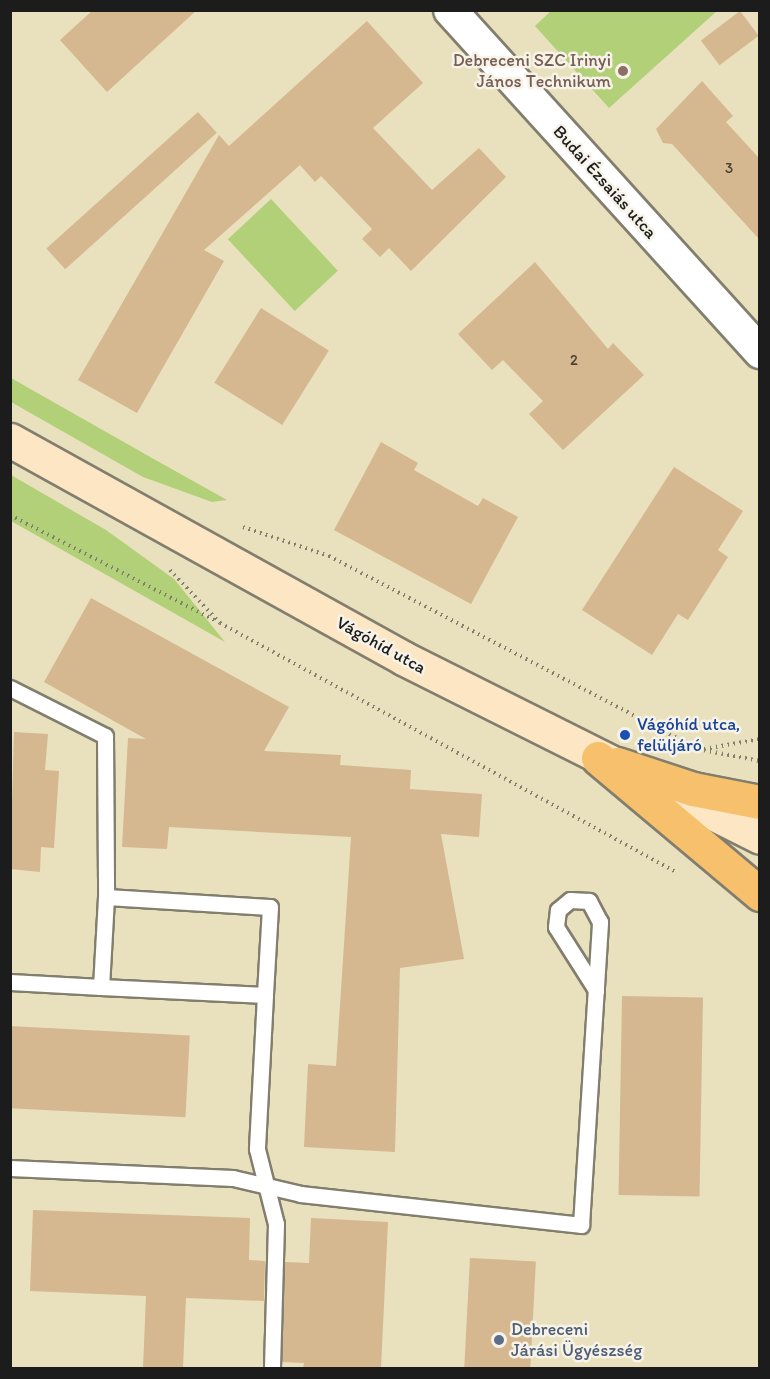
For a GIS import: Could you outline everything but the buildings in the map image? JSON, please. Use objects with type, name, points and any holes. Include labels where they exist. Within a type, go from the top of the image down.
[{"type":"main road","name":"Vágóhíd utca","points":[[10,440],[403,658],[759,837]]},
{"type":"main road","points":[[598,758],[693,789],[759,802]]},
{"type":"main road","points":[[598,758],[759,894]]},
{"type":"street","name":"Budai Ézsaiás utca","points":[[456,12],[759,352]]},
{"type":"lane","points":[[10,688],[105,736],[106,897],[101,987]]},
{"type":"lane","points":[[106,897],[270,907],[257,1149],[276,1224],[272,1368]]},
{"type":"lane","points":[[10,1168],[233,1178],[266,1186],[581,1225],[596,990],[600,918],[593,904],[575,898],[558,910],[556,927],[596,990]]},
{"type":"lane","points":[[10,982],[265,995]]},
{"type":"path","points":[[10,515],[220,623],[686,877]]},
{"type":"path","points":[[329,556],[698,749],[759,761]]},
{"type":"path","points":[[163,564],[220,623]]},
{"type":"path","points":[[698,749],[759,739]]},
{"type":"green space","name":"Debreceni SZC Irinyi János Technikum","points":[[552,10],[717,11],[609,108],[535,26]]},
{"type":"green space","points":[[271,199],[338,271],[295,311],[228,239]]},
{"type":"green space","points":[[11,378],[227,500],[212,502],[143,477],[11,402]]},
{"type":"green space","points":[[11,475],[106,530],[174,579],[225,642],[11,521]]},
{"type":"place","name":"Debreceni SZC Irinyi János Technikum","points":[[623,71]]},
{"type":"place","name":"Vágóhíd utca, felüljáró","points":[[625,735]]},
{"type":"place","name":"Debreceni Járási Ügyészség","points":[[499,1340]]}]
